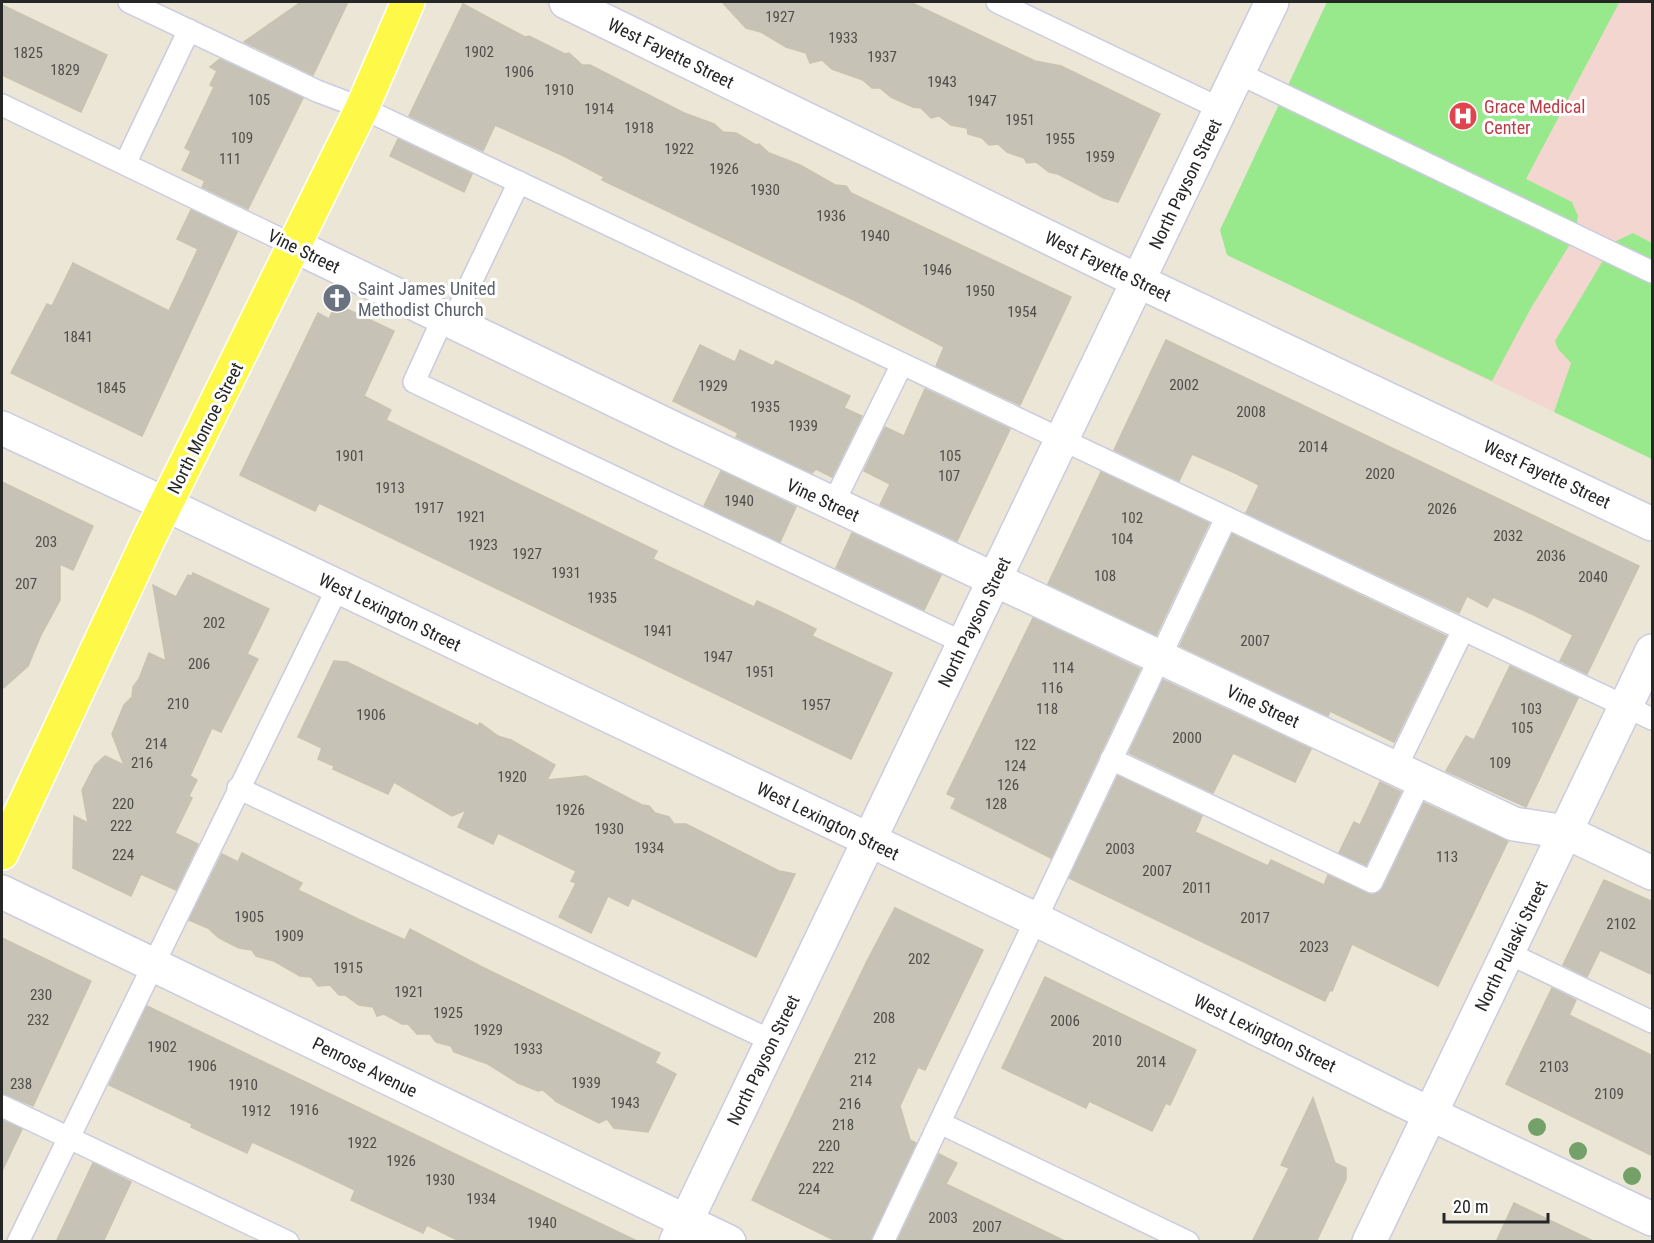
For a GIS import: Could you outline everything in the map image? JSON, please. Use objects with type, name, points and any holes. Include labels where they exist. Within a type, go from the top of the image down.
[{"type":"main road","name":"North Monroe Street","points":[[2,853],[167,505],[362,108],[408,2]]},
{"type":"street","name":"West Fayette Street","points":[[566,2],[1138,281],[1653,524]]},
{"type":"street","name":"North Payson Street","points":[[681,1231],[1272,2]]},
{"type":"street","name":"Vine Street","points":[[295,246],[833,504],[1514,824],[1566,832],[1653,873]]},
{"type":"street","name":"West Lexington Street","points":[[2,428],[1035,920],[1430,1114],[1653,1219]]},
{"type":"street","name":"North Pulaski Street","points":[[1369,1242],[1566,832],[1639,713],[1653,651]]},
{"type":"street","name":"Penrose Avenue","points":[[2,892],[154,965],[681,1231],[729,1242]]},
{"type":"lane","points":[[129,2],[317,91],[362,108],[1639,713]]},
{"type":"lane","points":[[997,2],[1221,109]]},
{"type":"lane","points":[[125,164],[189,30]]},
{"type":"lane","points":[[1238,73],[1653,272]]},
{"type":"lane","name":"Vine Street","points":[[2,105],[295,246]]},
{"type":"lane","points":[[519,182],[414,382],[964,643]]},
{"type":"lane","points":[[833,504],[902,364]]},
{"type":"lane","points":[[883,1242],[1226,518]]},
{"type":"lane","points":[[18,1242],[338,587]]},
{"type":"lane","points":[[1111,759],[1372,882],[1409,774],[1463,630]]},
{"type":"lane","points":[[238,788],[772,1041]]},
{"type":"lane","points":[[1508,953],[1653,1022]]},
{"type":"lane","points":[[2,1106],[288,1242]]},
{"type":"lane","points":[[940,1124],[1188,1242]]},
{"type":"shaded area","name":"Grace Medical Center","points":[[1327,2],[1652,2],[1652,459],[1227,255]]},
{"type":"green space","name":"Grace Medical Center","points":[[1327,2],[1619,3],[1526,179],[1572,202],[1578,216],[1575,236],[1531,308],[1492,381],[1227,255],[1220,230]]},
{"type":"green space","points":[[1633,233],[1652,243],[1652,459],[1554,412],[1571,363],[1558,349],[1555,341],[1614,242]]},
{"type":"building","points":[[301,2],[348,2],[313,75],[244,42]]},
{"type":"building","points":[[722,2],[910,2],[1035,61],[1061,66],[1160,114],[1118,202],[1104,198],[1058,174],[1049,172],[1036,162],[1027,163],[1024,158],[1007,152],[998,144],[989,145],[982,138],[968,134],[967,128],[951,125],[939,116],[931,118],[921,108],[913,107],[891,97],[880,88],[872,88],[863,80],[832,69],[822,60],[810,63],[806,53],[786,47],[761,32],[746,28]]},
{"type":"building","points":[[463,4],[525,37],[529,36],[565,54],[569,53],[582,65],[590,65],[684,113],[714,124],[723,132],[736,133],[756,145],[759,144],[769,153],[800,165],[835,185],[846,186],[851,193],[1071,297],[1020,405],[936,366],[944,347],[856,301],[602,180],[604,177],[564,156],[495,125],[483,151],[409,116]]},
{"type":"building","points":[[2,5],[107,55],[81,112],[2,75]]},
{"type":"building","points":[[220,59],[303,98],[248,209],[202,187],[205,181],[182,170],[191,151],[185,148],[214,87],[210,85],[217,71],[210,67]]},
{"type":"building","points":[[398,139],[472,174],[464,192],[390,156]]},
{"type":"building","points":[[191,210],[237,232],[142,436],[11,373],[47,304],[52,306],[73,263],[169,311],[198,249],[177,239]]},
{"type":"building","points":[[336,304],[394,331],[364,396],[391,410],[386,420],[657,551],[653,559],[754,607],[757,601],[816,629],[812,636],[892,673],[851,759],[319,503],[315,511],[240,475],[318,313],[329,319]]},
{"type":"building","points":[[1166,340],[1639,566],[1587,674],[1560,661],[1573,635],[1534,615],[1493,597],[1487,607],[1467,596],[1459,613],[1246,513],[1259,485],[1235,473],[1192,454],[1179,481],[1114,450]]},
{"type":"building","points":[[700,345],[735,362],[740,350],[773,366],[776,361],[850,396],[844,408],[862,416],[832,477],[816,469],[812,473],[736,437],[738,433],[673,401]]},
{"type":"building","points":[[925,389],[1010,429],[957,541],[880,505],[890,484],[864,471],[885,427],[904,436]]},
{"type":"building","points":[[721,471],[796,507],[780,542],[704,506]]},
{"type":"building","points":[[1101,472],[1209,523],[1156,635],[1048,584]]},
{"type":"building","points":[[2,482],[93,526],[73,570],[60,564],[60,600],[41,635],[28,666],[2,689]]},
{"type":"building","points":[[852,533],[941,575],[924,610],[836,568]]},
{"type":"building","points":[[1232,534],[1446,636],[1394,742],[1330,711],[1328,716],[1180,646]]},
{"type":"building","points":[[193,573],[269,609],[247,654],[258,659],[221,732],[212,728],[190,776],[197,780],[189,796],[192,798],[175,833],[198,844],[176,890],[141,874],[131,896],[73,868],[74,816],[88,823],[82,790],[95,765],[105,756],[124,765],[112,734],[124,705],[132,697],[133,687],[139,679],[149,653],[166,661],[153,585],[176,597],[188,575],[192,576]]},
{"type":"building","points":[[1033,618],[1140,669],[1051,858],[951,808],[956,798],[947,794]]},
{"type":"building","points":[[334,661],[347,662],[478,726],[480,723],[498,736],[511,740],[555,765],[547,780],[586,776],[642,805],[649,806],[655,813],[669,817],[674,824],[686,824],[779,871],[795,874],[756,957],[632,898],[628,906],[608,896],[591,933],[559,917],[576,883],[571,881],[576,871],[498,833],[493,844],[458,827],[466,810],[452,816],[394,782],[388,794],[333,769],[334,766],[318,759],[322,748],[298,737]]},
{"type":"building","points":[[1510,666],[1578,698],[1526,807],[1446,771],[1466,736],[1474,740]]},
{"type":"building","points":[[1163,680],[1311,749],[1295,782],[1233,753],[1213,793],[1129,753]]},
{"type":"building","points":[[1118,776],[1202,816],[1195,832],[1268,866],[1271,860],[1324,885],[1328,875],[1372,895],[1383,888],[1424,803],[1508,841],[1438,986],[1352,944],[1332,991],[1330,990],[1325,1001],[1069,878]]},
{"type":"building","points":[[1380,782],[1401,792],[1366,865],[1339,853],[1354,822],[1360,825]]},
{"type":"building","points":[[242,853],[302,883],[298,890],[358,919],[405,940],[410,929],[482,967],[660,1053],[655,1063],[676,1074],[648,1132],[614,1128],[607,1119],[599,1123],[557,1102],[543,1090],[538,1091],[518,1083],[488,1064],[454,1052],[451,1046],[436,1042],[430,1034],[417,1034],[408,1024],[402,1024],[384,1014],[377,1016],[373,1007],[359,1005],[345,995],[339,995],[330,985],[318,986],[311,977],[300,976],[274,961],[256,956],[252,950],[239,948],[219,938],[208,928],[189,920],[222,854],[238,862]]},
{"type":"building","points":[[1604,880],[1653,902],[1653,975],[1600,950],[1587,977],[1563,965]]},
{"type":"building","points":[[895,908],[983,950],[925,1070],[918,1067],[900,1106],[910,1140],[916,1143],[870,1242],[838,1242],[752,1200],[867,961]]},
{"type":"building","points":[[2,938],[91,981],[33,1106],[2,1093]]},
{"type":"building","points":[[1045,977],[1196,1050],[1170,1105],[1166,1103],[1152,1131],[1089,1101],[1086,1108],[1002,1068]]},
{"type":"building","points":[[1552,988],[1576,1000],[1569,1015],[1653,1056],[1653,1156],[1506,1084]]},
{"type":"building","points":[[147,1006],[639,1242],[461,1242],[427,1225],[423,1233],[351,1200],[355,1190],[292,1160],[252,1142],[247,1153],[191,1127],[192,1124],[109,1085]]},
{"type":"building","points":[[1313,1098],[1335,1163],[1346,1168],[1346,1179],[1316,1242],[1252,1242],[1289,1168],[1281,1165]]},
{"type":"building","points":[[2,1120],[22,1129],[2,1171]]},
{"type":"building","points":[[939,1154],[957,1163],[946,1184],[1067,1242],[897,1242]]},
{"type":"building","points":[[93,1163],[131,1182],[103,1242],[56,1242]]},
{"type":"building","points":[[1514,1203],[1595,1242],[1496,1242]]},
{"type":"place","name":"Grace Medical Center","points":[[1463,116]]},
{"type":"place","name":"Saint James United Methodist Church","points":[[337,298]]}]
